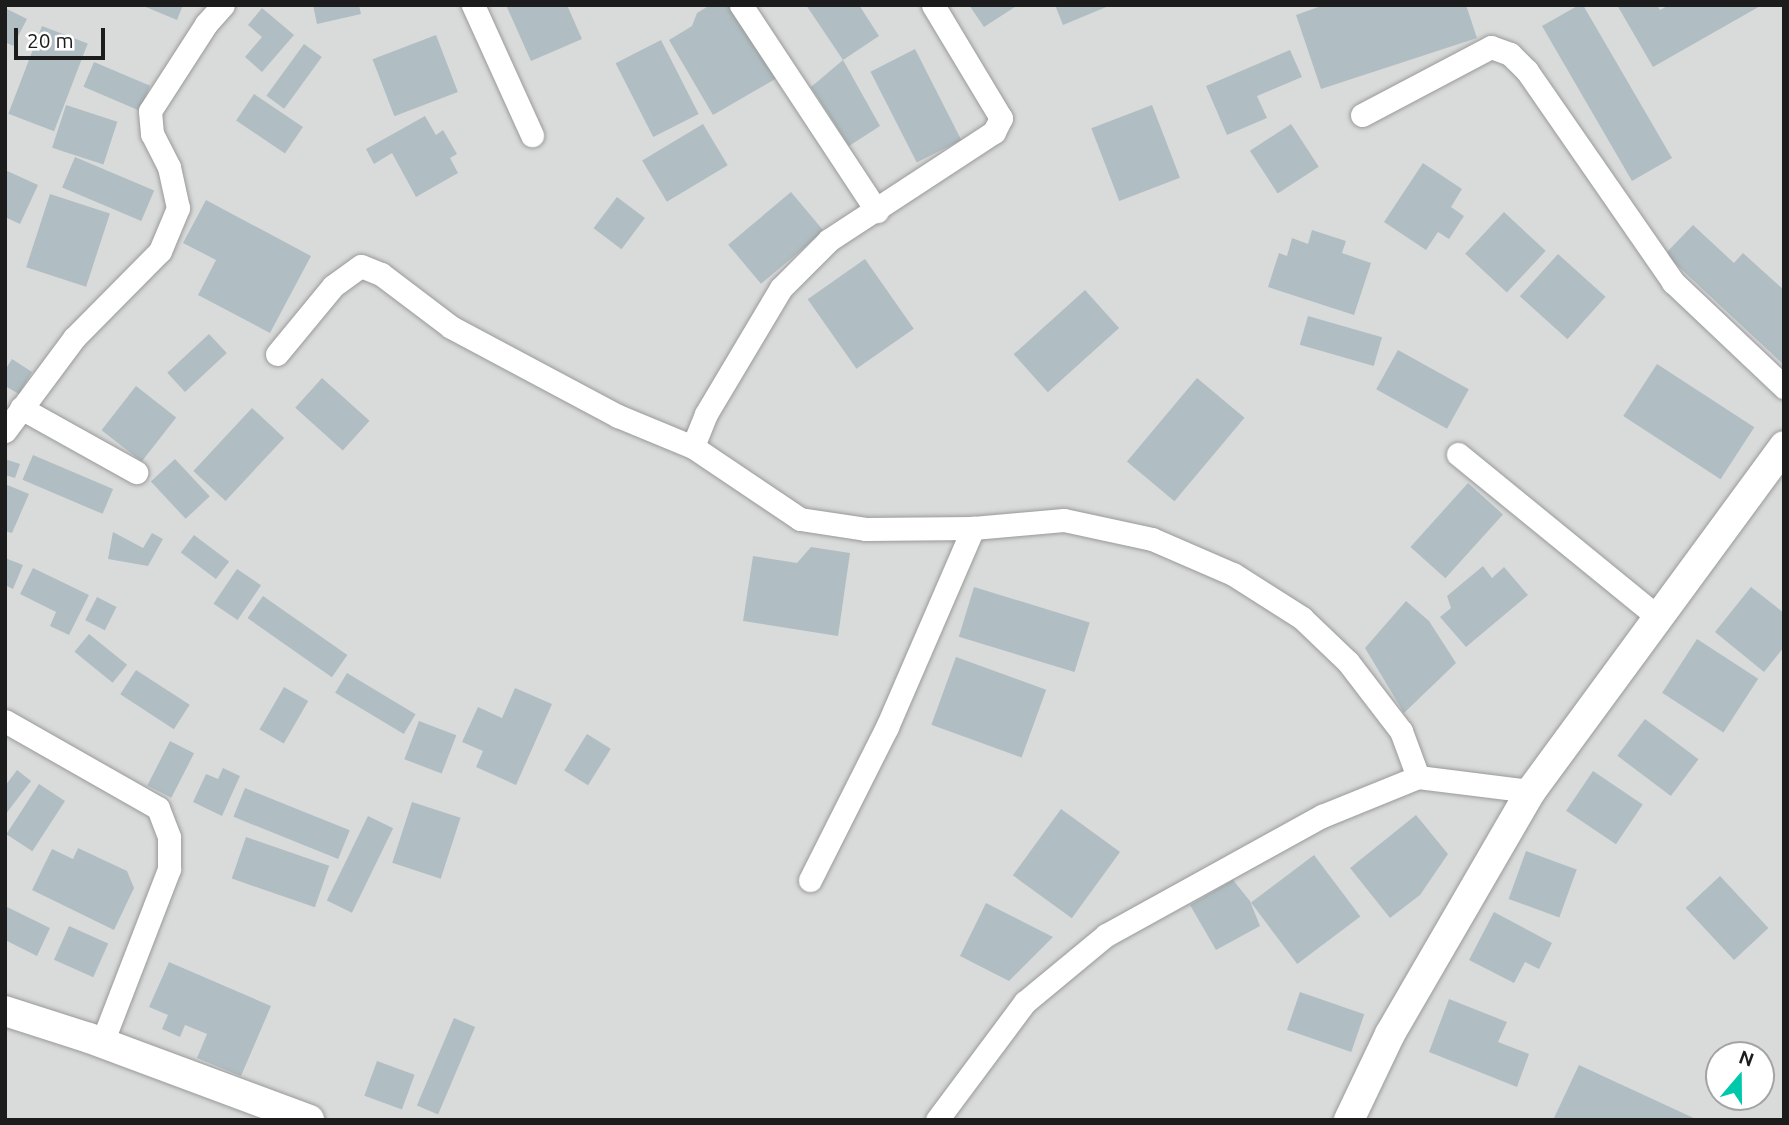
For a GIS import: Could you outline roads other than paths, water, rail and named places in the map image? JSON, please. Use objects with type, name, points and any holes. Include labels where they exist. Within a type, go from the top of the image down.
[{"type":"street","points":[[5,431],[74,338],[160,251],[178,208],[169,167],[152,134],[150,111],[206,24],[223,5]]},
{"type":"street","points":[[473,5],[532,135]]},
{"type":"street","points":[[741,5],[877,211]]},
{"type":"street","points":[[693,447],[706,414],[781,288],[829,240],[994,132],[1001,118],[933,5]]},
{"type":"street","points":[[1362,114],[1491,47],[1510,54],[1527,72],[1673,282],[1784,387]]},
{"type":"street","points":[[277,354],[333,286],[361,266],[381,274],[451,327],[618,416],[693,447],[800,519],[864,529],[973,528],[1063,520],[1152,539],[1233,574],[1301,618],[1348,662],[1401,732],[1418,777]]},
{"type":"street","points":[[21,408],[136,472]]},
{"type":"street","points":[[1458,454],[1658,617]]},
{"type":"street","points":[[1349,1120],[1390,1034],[1531,791],[1781,454]]},
{"type":"street","points":[[810,880],[887,727],[973,528]]},
{"type":"street","points":[[5,721],[158,808],[169,837],[169,869],[102,1043]]},
{"type":"street","points":[[937,1120],[1025,1002],[1105,935],[1322,816],[1418,777],[1531,791]]},
{"type":"street","points":[[5,1010],[309,1120]]}]
